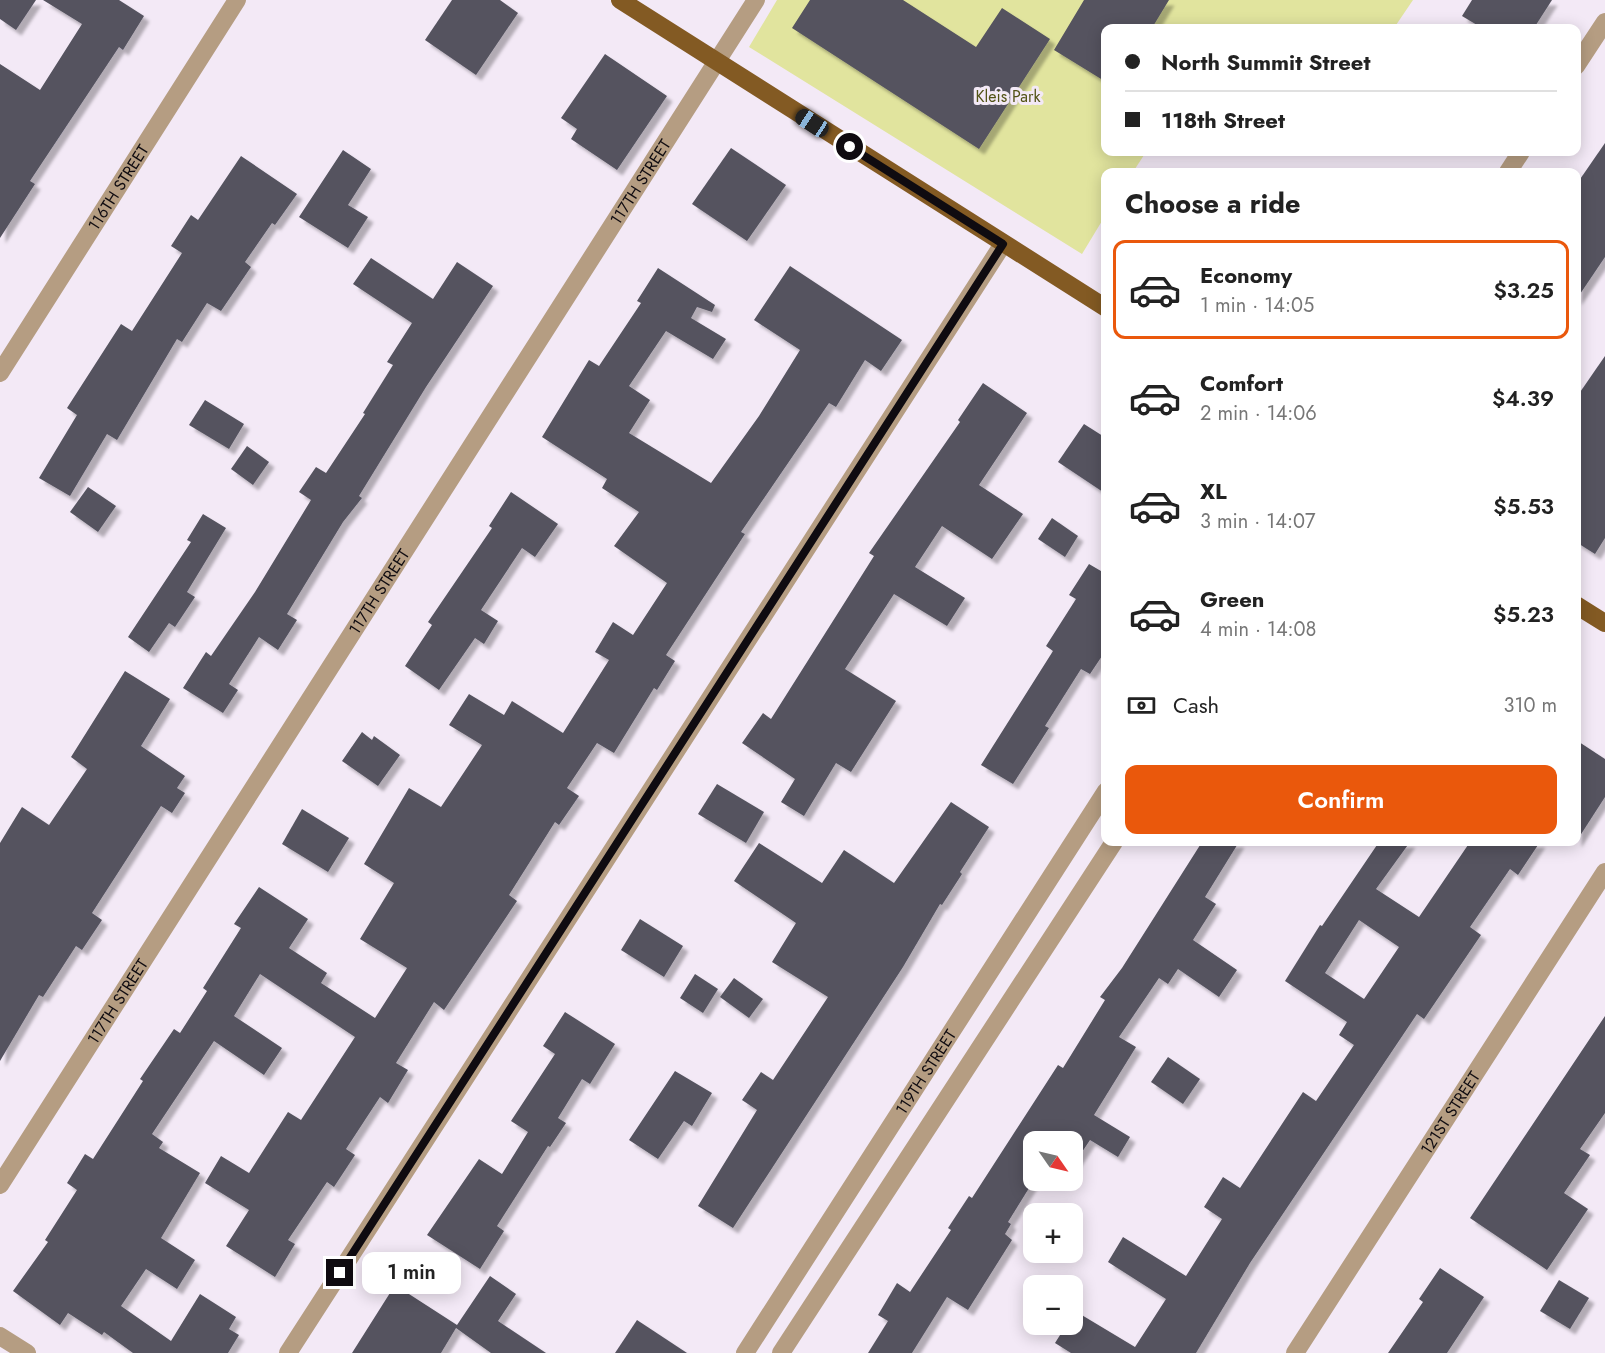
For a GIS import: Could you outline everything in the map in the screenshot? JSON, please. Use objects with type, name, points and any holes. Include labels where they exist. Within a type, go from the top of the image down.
[{"type":"main road","points":[[620,0],[1101,305]]},
{"type":"main road","points":[[1581,608],[1605,623]]},
{"type":"street","name":"116TH STREET","points":[[0,373],[237,0]]},
{"type":"street","name":"117TH STREET","points":[[0,1185],[756,0]]},
{"type":"street","points":[[1581,58],[1605,22]]},
{"type":"street","points":[[288,1353],[1003,244]]},
{"type":"street","name":"119TH STREET","points":[[745,1353],[1101,799]]},
{"type":"street","name":"119TH STREET","points":[[781,1353],[1111,846]]},
{"type":"street","name":"121ST STREET","points":[[1295,1353],[1605,872]]},
{"type":"street","points":[[0,1336],[27,1353]]},
{"type":"green space","name":"Kleis Park","points":[[777,0],[1413,0],[1397,24],[1101,24],[1101,156],[1143,156],[1136,168],[1101,168],[1101,223],[1082,254],[749,47]]},
{"type":"building","points":[[0,0],[36,0],[16,30],[0,19]]},
{"type":"building","points":[[43,0],[119,0],[144,16],[123,50],[119,47],[30,181],[35,184],[0,238],[0,64],[40,90],[82,24]]},
{"type":"building","points":[[452,0],[500,0],[518,13],[476,75],[425,40]]},
{"type":"building","points":[[810,0],[903,0],[976,47],[1002,8],[1050,39],[979,149],[792,28]]},
{"type":"building","points":[[1084,0],[1169,0],[1154,24],[1101,24],[1101,79],[1054,50]]},
{"type":"building","points":[[1472,0],[1552,0],[1537,24],[1475,24],[1462,16]]},
{"type":"building","points":[[605,54],[667,96],[617,170],[571,139],[577,129],[561,118]]},
{"type":"building","points":[[1605,143],[1605,257],[1581,293],[1581,178]]},
{"type":"building","points":[[731,148],[786,185],[747,241],[692,204]]},
{"type":"building","points":[[343,150],[371,169],[348,205],[368,217],[348,248],[299,217]]},
{"type":"building","points":[[241,156],[297,194],[275,225],[272,223],[245,262],[251,267],[221,311],[207,303],[182,342],[177,339],[117,440],[107,434],[70,496],[39,478],[77,415],[67,408],[121,324],[132,331],[182,253],[171,246],[191,215],[198,220]]},
{"type":"building","points":[[371,258],[433,299],[457,262],[493,286],[426,387],[359,496],[362,498],[343,522],[287,614],[297,620],[278,650],[259,637],[229,684],[238,690],[223,713],[183,688],[206,652],[211,656],[255,592],[311,500],[299,492],[316,467],[326,473],[365,414],[363,413],[393,365],[387,362],[412,323],[353,284]]},
{"type":"building","points":[[790,266],[902,340],[881,371],[865,360],[836,407],[829,403],[741,532],[745,534],[666,655],[675,661],[657,690],[654,688],[614,753],[597,743],[567,788],[579,796],[559,825],[555,822],[509,895],[517,901],[444,1010],[434,1002],[396,1063],[408,1070],[388,1103],[380,1097],[346,1149],[355,1155],[334,1187],[327,1182],[288,1240],[295,1244],[275,1277],[226,1246],[249,1210],[205,1183],[221,1156],[249,1173],[288,1112],[301,1120],[355,1037],[260,974],[234,1016],[282,1048],[264,1075],[214,1041],[152,1134],[163,1142],[159,1148],[200,1173],[161,1238],[195,1260],[177,1289],[146,1269],[121,1306],[171,1341],[200,1294],[236,1317],[229,1329],[239,1335],[228,1353],[133,1353],[104,1332],[102,1335],[68,1313],[60,1325],[13,1291],[48,1242],[45,1240],[77,1190],[67,1183],[85,1154],[93,1159],[143,1081],[140,1079],[174,1029],[180,1033],[207,991],[203,988],[241,928],[234,924],[259,887],[308,919],[289,948],[327,973],[321,983],[375,1018],[407,968],[360,939],[394,883],[364,864],[409,788],[441,807],[482,745],[449,725],[469,694],[504,715],[512,701],[563,733],[609,660],[595,652],[613,622],[633,635],[667,583],[614,546],[639,512],[602,488],[607,479],[542,437],[589,360],[599,366],[641,303],[637,301],[658,268],[715,305],[712,312],[697,307],[691,318],[726,339],[713,359],[666,331],[629,386],[650,400],[629,433],[711,483],[759,416],[800,350],[754,320]]},
{"type":"building","points":[[1605,356],[1605,538],[1595,554],[1581,545],[1581,391]]},
{"type":"building","points":[[983,383],[1027,413],[979,485],[1023,514],[992,559],[942,526],[915,567],[965,598],[947,626],[894,594],[845,669],[896,701],[851,772],[836,763],[804,816],[781,802],[795,779],[742,743],[763,713],[771,719],[874,556],[869,553],[960,422],[958,420]]},
{"type":"building","points":[[205,400],[244,424],[229,449],[189,425]]},
{"type":"building","points":[[1084,424],[1101,435],[1101,491],[1058,462]]},
{"type":"building","points":[[247,446],[269,462],[253,485],[231,469]]},
{"type":"building","points":[[88,487],[116,506],[98,532],[70,512]]},
{"type":"building","points":[[511,492],[558,524],[535,557],[522,548],[481,610],[498,621],[484,644],[475,638],[439,690],[405,666],[432,625],[428,622],[492,528],[489,526]]},
{"type":"building","points":[[203,514],[226,528],[187,592],[195,597],[175,627],[169,623],[149,652],[128,637],[191,542],[187,540]]},
{"type":"building","points":[[1052,518],[1078,536],[1065,557],[1038,539]]},
{"type":"building","points":[[1089,564],[1101,571],[1101,658],[1090,674],[1081,669],[1045,726],[1049,728],[1013,784],[981,765],[1053,651],[1046,646],[1076,599],[1069,595]]},
{"type":"building","points":[[125,671],[170,699],[141,746],[185,776],[177,788],[185,793],[172,813],[161,806],[92,913],[102,920],[82,950],[76,946],[43,997],[39,995],[0,1061],[0,843],[22,807],[49,825],[87,769],[71,757]]},
{"type":"building","points":[[362,732],[372,740],[374,736],[400,755],[378,786],[342,761]]},
{"type":"building","points":[[1581,743],[1605,759],[1605,797],[1581,834]]},
{"type":"building","points":[[717,784],[764,812],[746,843],[698,814]]},
{"type":"building","points":[[951,802],[989,827],[903,967],[733,1228],[698,1206],[757,1110],[742,1100],[761,1072],[773,1080],[828,997],[772,962],[796,923],[734,881],[759,843],[822,883],[844,850],[894,883]]},
{"type":"building","points":[[302,809],[349,838],[328,872],[282,844]]},
{"type":"building","points":[[1199,846],[1237,846],[1205,897],[1216,904],[1193,940],[1237,970],[1219,997],[1178,969],[1168,984],[1159,978],[1119,1037],[1136,1047],[1094,1115],[1130,1137],[1118,1157],[1090,1140],[1083,1150],[1083,1131],[1023,1131],[1023,1191],[1027,1191],[1008,1222],[1011,1224],[1005,1234],[1012,1240],[968,1310],[947,1297],[912,1353],[868,1353],[888,1321],[878,1315],[897,1283],[910,1292],[951,1230],[948,1228],[969,1196],[972,1198],[1058,1065],[1063,1068],[1105,1000],[1100,997],[1122,968]]},
{"type":"building","points":[[1376,846],[1407,846],[1376,889],[1419,917],[1467,846],[1537,846],[1518,875],[1510,869],[1470,927],[1481,935],[1424,1019],[1417,1014],[1250,1263],[1196,1353],[1071,1353],[1055,1343],[1060,1335],[1083,1335],[1083,1316],[1135,1347],[1166,1299],[1108,1262],[1123,1237],[1186,1276],[1222,1219],[1204,1207],[1223,1177],[1240,1188],[1303,1092],[1316,1101],[1354,1045],[1339,1035],[1347,1022],[1285,981],[1320,925],[1322,926]],"holes":[[[1359,920],[1399,947],[1364,999],[1325,973]]]},
{"type":"building","points":[[640,919],[683,946],[664,977],[621,950]]},
{"type":"building","points":[[695,974],[718,989],[703,1013],[680,998]]},
{"type":"building","points":[[734,978],[763,999],[749,1018],[720,997]]},
{"type":"building","points":[[565,1012],[615,1044],[590,1084],[582,1079],[558,1118],[566,1123],[550,1147],[548,1146],[497,1226],[504,1231],[480,1269],[427,1235],[479,1159],[502,1174],[528,1132],[511,1121],[555,1054],[543,1046]]},
{"type":"building","points":[[1605,1016],[1605,1113],[1580,1149],[1590,1155],[1564,1193],[1588,1209],[1547,1270],[1470,1218]]},
{"type":"building","points":[[1168,1057],[1200,1079],[1183,1104],[1151,1082]]},
{"type":"building","points":[[675,1071],[712,1093],[692,1126],[684,1121],[658,1159],[629,1140]]},
{"type":"building","points":[[1440,1268],[1484,1297],[1447,1353],[1388,1353],[1423,1302],[1419,1299]]},
{"type":"building","points":[[490,1276],[516,1294],[498,1321],[546,1353],[491,1353],[456,1328],[441,1353],[352,1353],[395,1285],[457,1325]]},
{"type":"building","points":[[1559,1280],[1589,1298],[1570,1329],[1540,1311]]},
{"type":"building","points":[[637,1320],[687,1353],[615,1353]]},
{"type":"route","points":[[340,1273],[1003,244],[850,147]]}]
